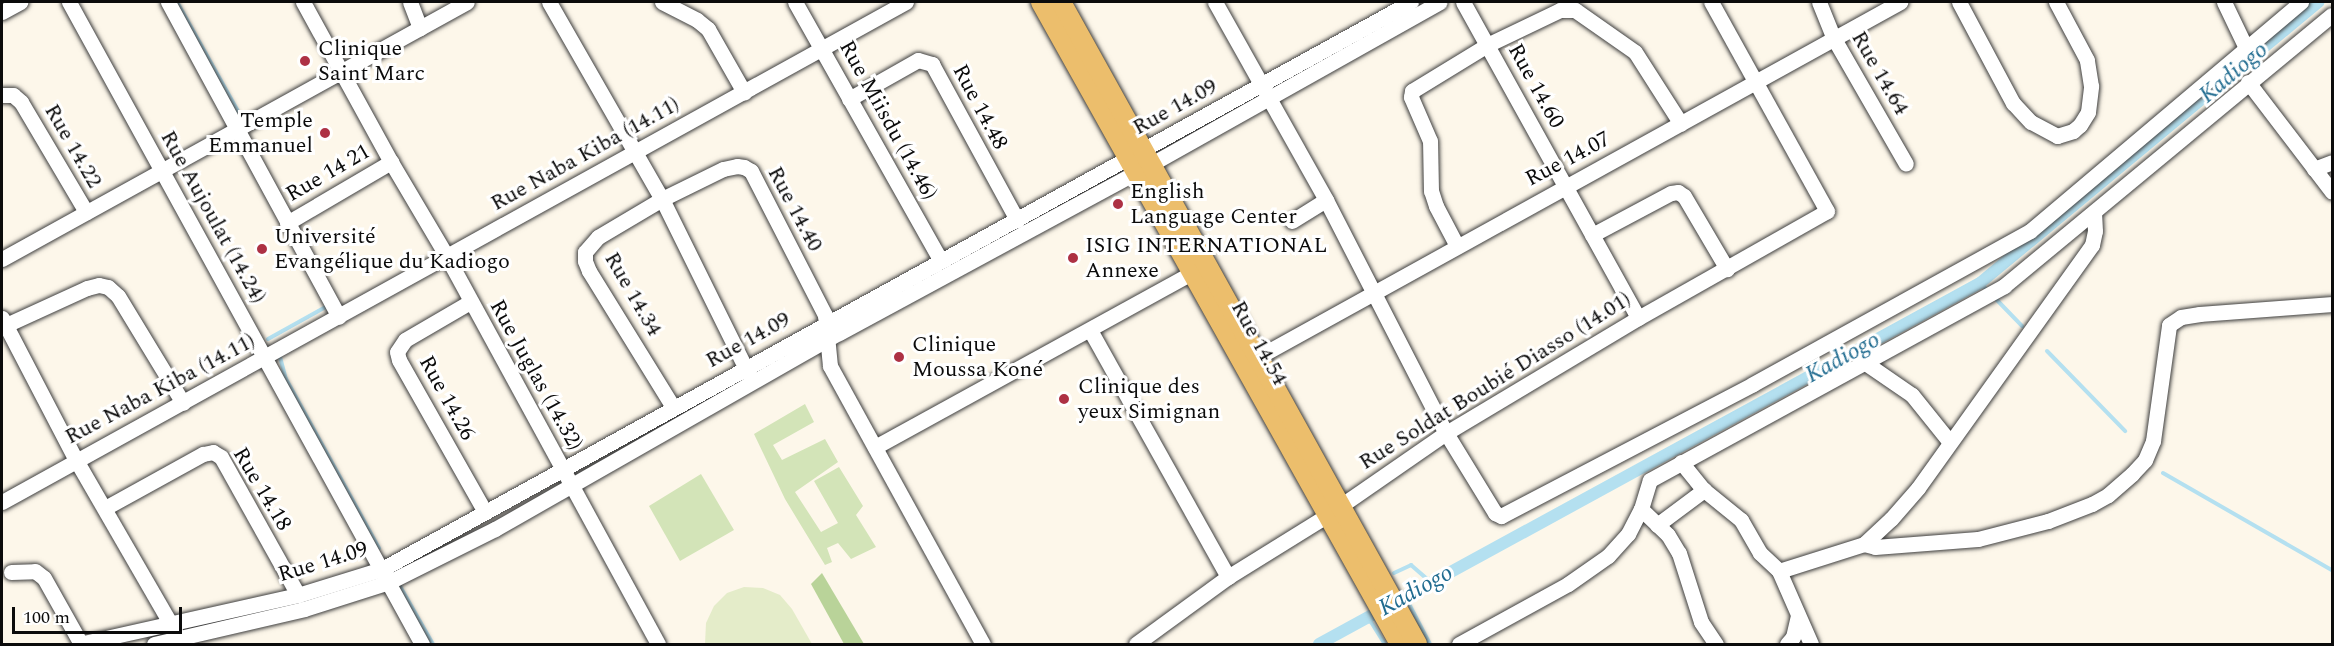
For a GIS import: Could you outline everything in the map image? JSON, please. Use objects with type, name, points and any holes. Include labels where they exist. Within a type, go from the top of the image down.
[{"type":"main road","name":"Rue 14.54","points":[[1041,2],[1140,161],[1193,272],[1392,615],[1417,645]]},
{"type":"main road","points":[[1061,2],[1140,161],[1258,357],[1333,511]]},
{"type":"main road","name":"Rue 14.54","points":[[1392,615],[1400,645]]},
{"type":"street","points":[[2,12],[21,2]]},
{"type":"street","name":"Rue Aujoulat (14.24)","points":[[69,2],[386,575],[422,645]]},
{"type":"street","points":[[168,2],[339,317]]},
{"type":"street","name":"Rue Juglas (14.32)","points":[[303,2],[391,162],[446,255],[658,645]]},
{"type":"street","points":[[410,2],[420,28]]},
{"type":"street","points":[[2,259],[467,2]]},
{"type":"street","points":[[549,2],[662,199],[754,383]]},
{"type":"street","points":[[662,2],[697,20],[708,29],[744,92]]},
{"type":"street","name":"Rue Miisdu (14.46)","points":[[795,2],[941,261]]},
{"type":"street","name":"Rue Naba Kiba (14.11)","points":[[2,502],[906,2]]},
{"type":"street","points":[[1215,2],[1326,200],[1446,433],[1495,513],[1508,514],[1785,367],[2030,231],[2247,50],[2301,2]]},
{"type":"street","name":"Rue 14.09","points":[[1266,91],[1411,2]]},
{"type":"street","name":"Rue 14.09","points":[[80,644],[178,636],[304,609],[495,529],[1140,161],[1266,91],[1440,2]]},
{"type":"street","name":"Rue 14.60","points":[[1463,2],[1638,318]]},
{"type":"street","points":[[1711,2],[1755,82]]},
{"type":"street","name":"Rue 14.64","points":[[1819,2],[1833,37],[1906,164]]},
{"type":"street","name":"Rue 14.07","points":[[1258,357],[1565,185],[1681,124],[1833,37],[1900,2]]},
{"type":"street","points":[[1959,2],[2013,103],[2043,130],[2057,136],[2073,131],[2088,112],[2091,86],[2088,60],[2056,2]]},
{"type":"street","points":[[2224,2],[2247,50]]},
{"type":"street","points":[[1457,246],[1436,206],[1431,190],[1430,141],[1411,97],[1412,91],[1487,45],[1560,10],[1575,10],[1635,52],[1681,124]]},
{"type":"street","points":[[1459,645],[1568,584],[1608,556],[1628,534],[1641,509],[1650,480],[2004,286],[2248,82],[2332,15]]},
{"type":"street","name":"Rue 14.48","points":[[849,99],[918,60],[932,64],[1017,220]]},
{"type":"street","name":"Rue Soldat Boubié Diasso (14.01)","points":[[1136,645],[1228,577],[1333,511],[1446,433],[1638,318],[1827,212],[1755,82]]},
{"type":"street","points":[[2248,82],[2332,192]]},
{"type":"street","name":"Rue 14.22","points":[[2,95],[13,95],[21,102],[86,212]]},
{"type":"street","name":"Rue 14.09","points":[[154,645],[298,595],[386,575],[485,512],[673,407],[1017,220],[1140,161]]},
{"type":"street","name":"Rue 14 21","points":[[287,223],[391,162]]},
{"type":"street","points":[[2314,169],[2332,162]]},
{"type":"street","name":"Rue 14.40","points":[[662,199],[729,167],[737,166],[752,171],[821,306],[827,323]]},
{"type":"street","points":[[1592,235],[1671,193],[1678,192],[1684,196],[1727,269]]},
{"type":"street","name":"Rue 14.34","points":[[662,199],[598,237],[585,252],[585,261],[673,407]]},
{"type":"street","points":[[1292,220],[1326,200]]},
{"type":"street","points":[[1779,571],[1864,544],[1918,488],[1949,441],[2092,245],[2095,231],[2094,213]]},
{"type":"street","points":[[875,447],[1193,272]]},
{"type":"street","points":[[178,636],[76,460],[4,322],[87,288],[99,285],[108,287],[118,296],[183,403]]},
{"type":"street","name":"Rue 14.26","points":[[470,302],[405,340],[397,352],[399,360],[485,512]]},
{"type":"street","points":[[1864,544],[1875,547],[1978,539],[2048,521],[2092,504],[2132,474],[2145,460],[2153,441],[2169,325],[2181,317],[2200,314],[2332,304]]},
{"type":"street","points":[[827,323],[830,366],[983,645]]},
{"type":"street","points":[[1090,330],[1228,577]]},
{"type":"street","points":[[1864,362],[1912,395],[1949,441]]},
{"type":"street","name":"Rue 14.18","points":[[105,508],[213,452],[221,457],[298,595]]},
{"type":"street","points":[[1682,462],[1704,490],[1741,520],[1760,553],[1779,571],[1811,645]]},
{"type":"street","points":[[1657,525],[1704,490]]},
{"type":"street","points":[[1641,509],[1668,535],[1679,553],[1701,622],[1716,645]]},
{"type":"street","points":[[11,572],[35,571],[44,578],[80,644]]},
{"type":"street","points":[[1787,645],[1793,637],[1798,616]]},
{"type":"green space","points":[[805,404],[814,422],[773,445],[782,460],[825,439],[838,462],[795,492],[821,532],[838,523],[814,481],[839,467],[863,506],[856,515],[876,547],[851,559],[838,543],[827,548],[832,562],[825,565],[785,499],[754,434]]},
{"type":"green space","points":[[701,474],[734,530],[680,561],[649,506]]},
{"type":"green space","points":[[822,573],[864,644],[844,644],[811,584]]},
{"type":"green space","points":[[744,587],[763,588],[780,595],[792,609],[812,644],[705,644],[706,623],[714,606],[727,593]]},
{"type":"waterway","points":[[177,2],[238,111]]},
{"type":"waterway","name":"Kadiogo","points":[[1319,644],[1980,283],[2319,2]]},
{"type":"waterway","points":[[1980,283],[1988,291]]},
{"type":"waterway","points":[[1993,296],[2022,326]]},
{"type":"waterway","points":[[268,339],[329,305]]},
{"type":"waterway","points":[[2047,351],[2125,431]]},
{"type":"waterway","points":[[280,357],[286,379],[379,548]]},
{"type":"waterway","points":[[2163,473],[2332,570]]},
{"type":"waterway","points":[[1394,573],[1411,565],[1432,583]]},
{"type":"waterway","points":[[397,581],[433,644]]},
{"type":"waterway","points":[[1408,596],[1408,602],[1430,644]]},
{"type":"waterway","points":[[1365,620],[1371,622],[1385,644]]},
{"type":"place","name":"Clinique Saint Marc","points":[[305,61]]},
{"type":"place","name":"Temple Emmanuel","points":[[325,133]]},
{"type":"place","name":"English Language Center","points":[[1118,204]]},
{"type":"place","name":"Université Evangélique du Kadiogo","points":[[262,249]]},
{"type":"place","name":"ISIG INTERNATIONAL Annexe","points":[[1073,258]]},
{"type":"place","name":"Clinique Moussa Koné","points":[[899,357]]},
{"type":"place","name":"Clinique des yeux Simignan","points":[[1064,399]]}]
